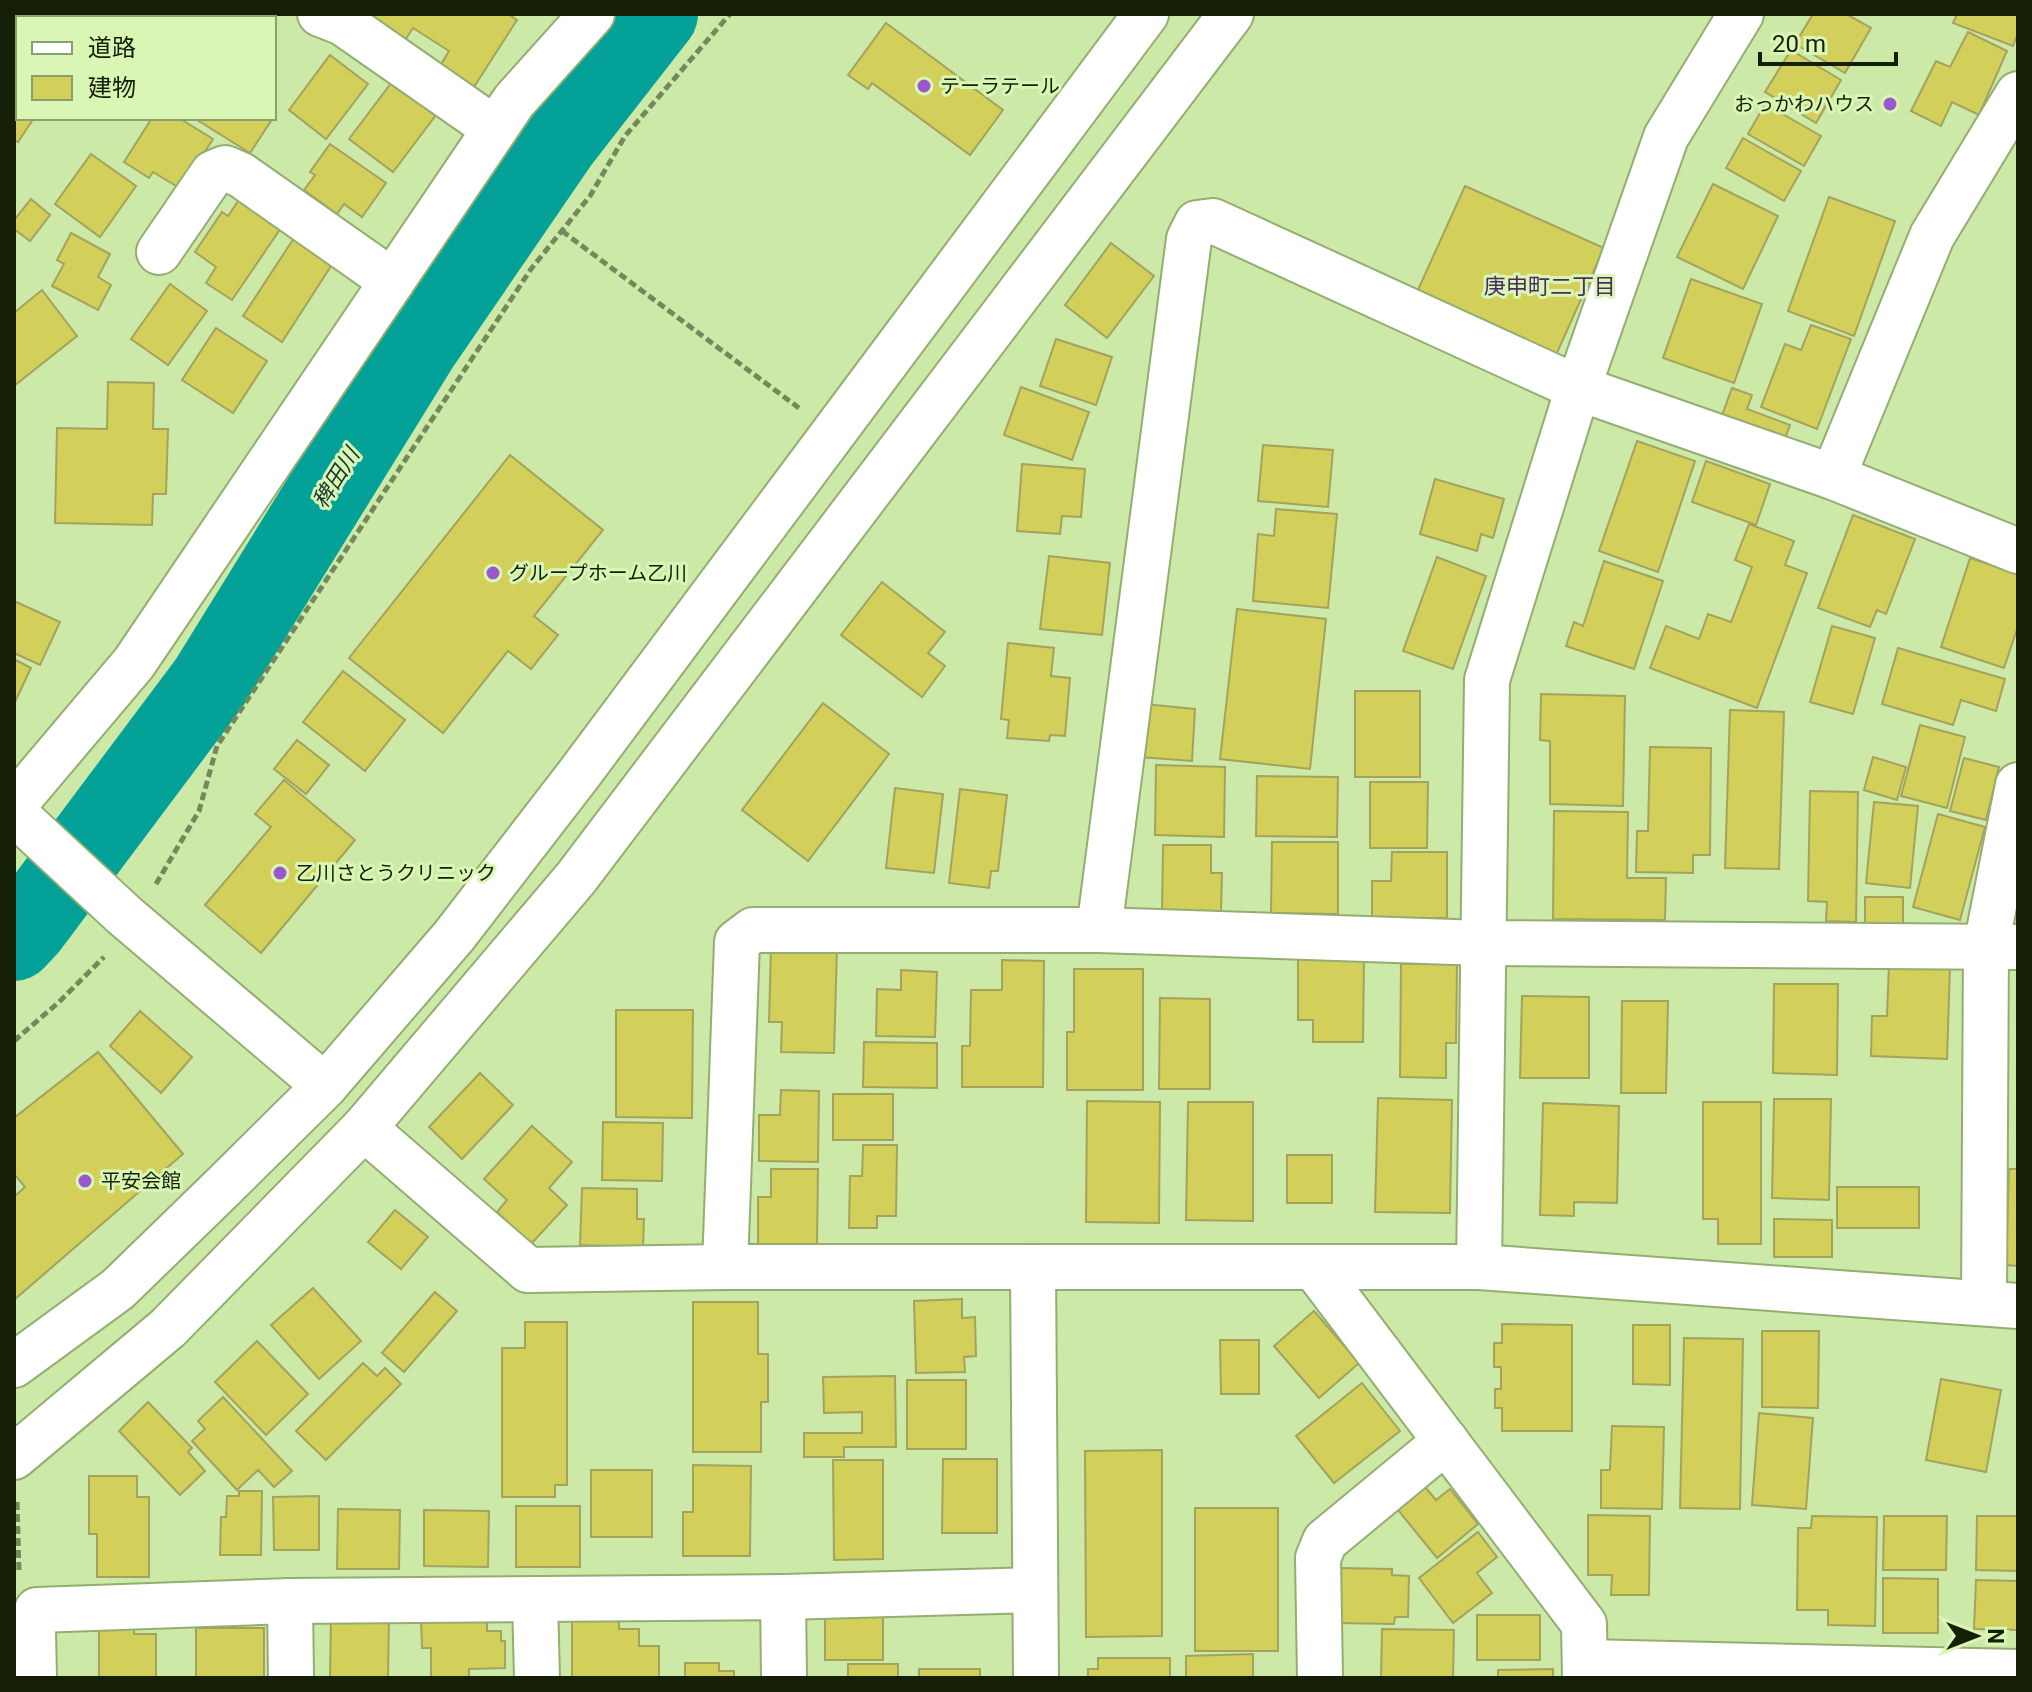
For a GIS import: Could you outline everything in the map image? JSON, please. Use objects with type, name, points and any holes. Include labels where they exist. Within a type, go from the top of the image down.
[{"type":"street","points":[[320,14],[343,23],[495,129]]},
{"type":"street","points":[[325,1086],[128,918],[18,814],[183,595],[289,432],[514,101],[592,14]]},
{"type":"street","points":[[14,1365],[118,1289],[325,1086],[454,936],[579,774],[1146,14]]},
{"type":"street","points":[[14,1457],[168,1328],[364,1128],[576,878],[1231,14]]},
{"type":"street","points":[[1479,1267],[1487,680],[1578,388],[1666,137],[1741,14]]},
{"type":"street","points":[[1833,477],[1932,236],[2018,94]]},
{"type":"street","points":[[159,252],[213,173],[225,168],[241,175],[392,281]]},
{"type":"street","points":[[1099,930],[1189,239],[1197,223],[1213,221],[1578,388],[1833,477],[2018,551]]},
{"type":"street","points":[[364,1128],[528,1270],[1479,1267],[2001,1304],[2002,947],[2018,785]]},
{"type":"street","points":[[725,1267],[737,942],[753,930],[1099,930],[1483,943],[2002,947]]},
{"type":"street","points":[[1314,1267],[1584,1624],[1585,1670],[2018,1672]]},
{"type":"street","points":[[1033,1268],[1036,1678]]},
{"type":"street","points":[[1320,1678],[1318,1558],[1325,1541],[1446,1441]]},
{"type":"street","points":[[34,1678],[33,1631],[37,1610],[290,1601],[535,1601],[1034,1590]]},
{"type":"street","points":[[783,1597],[784,1678]]},
{"type":"street","points":[[290,1601],[291,1678]]},
{"type":"street","points":[[535,1601],[537,1678]]},
{"type":"path","points":[[14,1041],[114,946],[128,918],[199,811],[217,746],[531,269],[590,196],[625,136],[730,14]]},
{"type":"path","points":[[562,231],[810,416]]},
{"type":"path","points":[[17,1500],[19,1601],[37,1610]]},
{"type":"building","points":[[365,14],[508,14],[517,20],[474,87],[440,66],[449,51],[413,28],[405,40]]},
{"type":"building","points":[[1813,14],[1846,14],[1871,28],[1845,73],[1795,44]]},
{"type":"building","points":[[1957,14],[2018,14],[2018,33],[2013,46],[1953,23]]},
{"type":"building","name":"テーラテール","points":[[886,23],[1003,110],[970,155],[872,83],[868,89],[848,75]]},
{"type":"building","points":[[1968,32],[2007,51],[1979,115],[1952,102],[1941,126],[1911,111],[1936,61],[1950,67]]},
{"type":"building","points":[[16,46],[16,120],[33,120],[18,142],[14,140]]},
{"type":"building","points":[[1791,50],[1841,80],[1816,123],[1765,92]]},
{"type":"building","points":[[330,55],[368,84],[326,139],[289,110]]},
{"type":"building","points":[[392,82],[436,115],[393,172],[349,139]]},
{"type":"building","points":[[1765,104],[1821,136],[1804,166],[1748,134]]},
{"type":"building","points":[[151,120],[182,120],[213,139],[181,189],[153,172],[149,178],[124,162]]},
{"type":"building","points":[[197,120],[272,120],[250,153]]},
{"type":"building","points":[[1743,138],[1801,171],[1784,201],[1726,168]]},
{"type":"building","points":[[330,144],[386,183],[362,217],[344,204],[337,214],[304,190],[315,175],[310,172]]},
{"type":"building","points":[[91,154],[136,186],[100,237],[55,204]]},
{"type":"building","points":[[1713,184],[1778,216],[1743,289],[1677,257]]},
{"type":"building","points":[[1465,186],[1604,248],[1556,355],[1417,292]]},
{"type":"building","points":[[1829,197],[1895,221],[1854,336],[1788,311]]},
{"type":"building","points":[[240,198],[283,225],[232,300],[206,283],[216,267],[195,252],[222,212],[228,216]]},
{"type":"building","points":[[31,199],[50,215],[30,241],[14,229],[14,220]]},
{"type":"building","points":[[71,233],[110,254],[98,277],[111,285],[98,310],[52,286],[64,264],[57,260]]},
{"type":"building","points":[[294,238],[333,263],[282,342],[243,316]]},
{"type":"building","points":[[1111,243],[1154,276],[1107,338],[1065,305]]},
{"type":"building","points":[[1691,279],[1762,304],[1734,383],[1663,358]]},
{"type":"building","points":[[170,284],[207,311],[168,365],[131,339]]},
{"type":"building","points":[[42,290],[77,336],[14,386],[14,313]]},
{"type":"building","points":[[1811,325],[1851,339],[1817,429],[1761,407],[1785,344],[1801,350]]},
{"type":"building","points":[[216,328],[267,361],[233,413],[182,380]]},
{"type":"building","points":[[1056,339],[1112,357],[1096,405],[1040,386]]},
{"type":"building","points":[[108,382],[154,383],[153,429],[168,429],[166,494],[153,494],[152,525],[55,523],[57,428],[107,429]]},
{"type":"building","points":[[1021,387],[1089,412],[1072,460],[1004,435]]},
{"type":"building","points":[[1732,388],[1752,395],[1747,409],[1790,425],[1783,444],[1720,421]]},
{"type":"building","points":[[1637,441],[1695,461],[1658,572],[1599,551]]},
{"type":"building","points":[[1263,445],[1333,450],[1328,507],[1258,501]]},
{"type":"building","name":"グループホーム乙川","points":[[510,455],[603,530],[534,616],[558,635],[531,669],[508,651],[443,733],[349,658]]},
{"type":"building","points":[[1706,461],[1770,484],[1756,525],[1692,502]]},
{"type":"building","points":[[1022,464],[1085,469],[1081,517],[1062,516],[1060,534],[1017,531]]},
{"type":"building","points":[[1435,479],[1504,499],[1493,538],[1481,534],[1477,551],[1420,534]]},
{"type":"building","points":[[1276,509],[1337,514],[1328,608],[1253,601],[1258,534],[1274,536]]},
{"type":"building","points":[[1853,515],[1915,539],[1886,614],[1877,610],[1870,627],[1818,608]]},
{"type":"building","points":[[1749,524],[1794,541],[1785,565],[1807,573],[1757,708],[1650,668],[1666,626],[1699,639],[1708,614],[1731,622],[1752,567],[1735,560]]},
{"type":"building","points":[[1049,556],[1110,563],[1102,635],[1040,629]]},
{"type":"building","points":[[1437,557],[1486,576],[1453,669],[1403,651]]},
{"type":"building","points":[[1970,558],[2018,574],[2018,626],[2004,668],[1941,647]]},
{"type":"building","points":[[1604,561],[1663,581],[1634,669],[1566,646],[1574,622],[1583,626]]},
{"type":"building","points":[[882,582],[945,632],[928,653],[945,666],[922,697],[841,635]]},
{"type":"building","points":[[14,601],[60,622],[40,665],[14,653]]},
{"type":"building","points":[[1237,609],[1326,619],[1310,769],[1220,759]]},
{"type":"building","points":[[1832,626],[1875,638],[1853,714],[1810,702]]},
{"type":"building","points":[[1008,643],[1054,648],[1051,676],[1070,678],[1065,736],[1050,735],[1049,741],[1007,738],[1009,720],[1001,719]]},
{"type":"building","points":[[1898,648],[2005,679],[1996,711],[1961,700],[1953,725],[1882,704]]},
{"type":"building","points":[[14,659],[31,668],[14,704]]},
{"type":"building","points":[[343,671],[405,720],[365,771],[303,722]]},
{"type":"building","points":[[1355,691],[1420,691],[1420,777],[1355,777]]},
{"type":"building","points":[[1541,694],[1625,696],[1623,806],[1550,804],[1550,741],[1540,740]]},
{"type":"building","points":[[823,703],[889,754],[808,861],[742,810]]},
{"type":"building","points":[[1144,704],[1195,709],[1192,761],[1140,757]]},
{"type":"building","points":[[1730,710],[1784,712],[1779,869],[1725,868]]},
{"type":"building","points":[[1920,725],[1965,737],[1947,808],[1901,796]]},
{"type":"building","points":[[297,740],[329,765],[306,794],[274,769]]},
{"type":"building","points":[[1650,747],[1711,748],[1710,855],[1693,855],[1693,873],[1636,872],[1637,831],[1648,831]]},
{"type":"building","points":[[1873,757],[1906,767],[1897,800],[1864,790]]},
{"type":"building","points":[[1964,758],[1999,767],[1986,820],[1950,811]]},
{"type":"building","points":[[1156,765],[1225,767],[1224,837],[1155,835]]},
{"type":"building","points":[[1257,776],[1338,777],[1337,837],[1256,836]]},
{"type":"building","name":"乙川さとうクリニック","points":[[284,780],[355,840],[261,953],[205,905],[271,827],[255,814]]},
{"type":"building","points":[[1370,782],[1428,782],[1427,848],[1370,848]]},
{"type":"building","points":[[895,788],[943,794],[934,873],[886,868]]},
{"type":"building","points":[[960,789],[1007,795],[998,871],[991,871],[989,888],[949,883]]},
{"type":"building","points":[[1810,791],[1858,792],[1856,922],[1826,921],[1827,902],[1808,901]]},
{"type":"building","points":[[1874,802],[1918,806],[1910,888],[1866,883]]},
{"type":"building","points":[[1554,811],[1628,812],[1627,878],[1666,878],[1665,920],[1553,919]]},
{"type":"building","points":[[1938,814],[1985,827],[1960,920],[1913,907]]},
{"type":"building","points":[[1272,842],[1338,842],[1338,914],[1271,913]]},
{"type":"building","points":[[1163,845],[1211,845],[1211,873],[1222,873],[1221,912],[1162,912]]},
{"type":"building","points":[[1392,852],[1447,852],[1447,918],[1372,918],[1372,881],[1391,881]]},
{"type":"building","points":[[1865,897],[1903,897],[1903,925],[1865,925]]},
{"type":"building","points":[[771,947],[837,948],[834,1053],[781,1052],[782,1022],[769,1022]]},
{"type":"building","points":[[1298,958],[1364,958],[1363,1042],[1313,1042],[1313,1020],[1298,1020]]},
{"type":"building","points":[[1002,960],[1044,961],[1043,1087],[962,1087],[962,1046],[970,1046],[971,990],[1002,990]]},
{"type":"building","points":[[1401,964],[1457,964],[1456,1043],[1446,1043],[1446,1078],[1400,1077]]},
{"type":"building","points":[[1889,964],[1950,967],[1947,1059],[1871,1056],[1872,1016],[1887,1016]]},
{"type":"building","points":[[1074,969],[1143,969],[1143,1090],[1067,1090],[1067,1032],[1074,1032]]},
{"type":"building","points":[[901,970],[937,972],[935,1037],[876,1036],[877,989],[901,990]]},
{"type":"building","points":[[1774,984],[1838,984],[1837,1075],[1773,1073]]},
{"type":"building","points":[[1522,996],[1589,997],[1589,1078],[1520,1078]]},
{"type":"building","points":[[1160,998],[1210,999],[1210,1089],[1159,1089]]},
{"type":"building","points":[[1622,1001],[1668,1001],[1666,1093],[1621,1093]]},
{"type":"building","points":[[616,1010],[693,1010],[692,1118],[616,1117]]},
{"type":"building","points":[[140,1011],[192,1057],[161,1093],[110,1046]]},
{"type":"building","points":[[864,1042],[937,1043],[937,1088],[863,1087]]},
{"type":"building","name":"平安会館","points":[[98,1052],[183,1154],[14,1300],[14,1197],[25,1187],[14,1174],[14,1118]]},
{"type":"building","points":[[480,1073],[513,1105],[462,1159],[429,1127]]},
{"type":"building","points":[[781,1090],[819,1091],[818,1162],[759,1161],[759,1115],[780,1115]]},
{"type":"building","points":[[833,1094],[893,1094],[893,1140],[833,1140]]},
{"type":"building","points":[[1378,1098],[1452,1100],[1450,1213],[1375,1212]]},
{"type":"building","points":[[1774,1099],[1831,1099],[1829,1200],[1772,1198]]},
{"type":"building","points":[[1087,1101],[1160,1102],[1159,1223],[1086,1222]]},
{"type":"building","points":[[1188,1102],[1253,1102],[1253,1221],[1186,1220]]},
{"type":"building","points":[[1703,1102],[1761,1102],[1761,1244],[1718,1244],[1718,1219],[1703,1219]]},
{"type":"building","points":[[1543,1103],[1619,1106],[1617,1203],[1574,1202],[1574,1216],[1540,1215]]},
{"type":"building","points":[[603,1122],[663,1123],[662,1181],[602,1180]]},
{"type":"building","points":[[532,1126],[572,1162],[549,1188],[567,1205],[531,1244],[497,1212],[507,1200],[484,1179]]},
{"type":"building","points":[[863,1145],[897,1145],[896,1216],[877,1216],[877,1228],[849,1228],[850,1176],[862,1176]]},
{"type":"building","points":[[1287,1155],[1332,1155],[1332,1203],[1287,1203]]},
{"type":"building","points":[[771,1169],[818,1169],[817,1244],[758,1244],[758,1197],[771,1197]]},
{"type":"building","points":[[2009,1169],[2018,1169],[2018,1266],[2006,1265]]},
{"type":"building","points":[[1837,1187],[1919,1187],[1919,1228],[1837,1228]]},
{"type":"building","points":[[582,1188],[637,1189],[637,1219],[644,1219],[643,1247],[580,1245]]},
{"type":"building","points":[[395,1210],[428,1237],[401,1269],[368,1242]]},
{"type":"building","points":[[1774,1219],[1832,1220],[1832,1257],[1774,1257]]},
{"type":"building","points":[[313,1288],[361,1341],[319,1379],[271,1325]]},
{"type":"building","points":[[435,1292],[457,1311],[404,1372],[382,1353]]},
{"type":"building","points":[[962,1299],[962,1318],[975,1317],[976,1356],[964,1357],[965,1372],[916,1373],[914,1301]]},
{"type":"building","points":[[693,1302],[758,1302],[758,1354],[768,1354],[768,1402],[761,1402],[761,1452],[693,1452]]},
{"type":"building","points":[[1314,1311],[1359,1363],[1319,1398],[1274,1346]]},
{"type":"building","points":[[525,1322],[567,1322],[567,1485],[555,1485],[555,1497],[502,1497],[502,1348],[525,1348]]},
{"type":"building","points":[[1502,1324],[1572,1325],[1572,1431],[1502,1431],[1502,1408],[1495,1408],[1495,1389],[1501,1389],[1501,1367],[1494,1367],[1494,1343],[1502,1343]]},
{"type":"building","points":[[1633,1325],[1670,1325],[1670,1385],[1633,1384]]},
{"type":"building","points":[[1762,1331],[1819,1331],[1818,1408],[1762,1407]]},
{"type":"building","points":[[1684,1338],[1743,1339],[1740,1509],[1680,1508]]},
{"type":"building","points":[[1220,1340],[1259,1340],[1259,1394],[1221,1394]]},
{"type":"building","points":[[257,1341],[308,1394],[266,1435],[215,1382]]},
{"type":"building","points":[[363,1363],[377,1376],[385,1368],[401,1384],[326,1460],[296,1431]]},
{"type":"building","points":[[895,1376],[896,1447],[844,1447],[844,1457],[804,1457],[804,1433],[862,1433],[862,1412],[824,1413],[823,1377]]},
{"type":"building","points":[[1941,1379],[2001,1390],[1986,1472],[1926,1460]]},
{"type":"building","points":[[907,1380],[966,1380],[966,1449],[907,1449]]},
{"type":"building","points":[[1362,1383],[1400,1431],[1334,1483],[1296,1436]]},
{"type":"building","points":[[223,1397],[292,1471],[274,1487],[258,1470],[237,1490],[192,1441],[205,1429],[198,1421]]},
{"type":"building","points":[[148,1402],[192,1448],[188,1452],[205,1471],[180,1495],[119,1431]]},
{"type":"building","points":[[1759,1413],[1813,1418],[1806,1509],[1752,1505]]},
{"type":"building","points":[[1612,1426],[1664,1427],[1662,1509],[1601,1508],[1601,1470],[1610,1470]]},
{"type":"building","points":[[1162,1450],[1162,1636],[1086,1637],[1085,1451]]},
{"type":"building","points":[[943,1459],[997,1459],[997,1533],[942,1533]]},
{"type":"building","points":[[833,1460],[883,1460],[883,1559],[834,1560]]},
{"type":"building","points":[[693,1465],[751,1466],[750,1556],[683,1556],[683,1512],[693,1512]]},
{"type":"building","points":[[591,1470],[652,1470],[652,1537],[591,1537]]},
{"type":"building","points":[[89,1476],[137,1476],[137,1497],[149,1497],[149,1577],[97,1577],[97,1534],[89,1534]]},
{"type":"building","points":[[1425,1487],[1436,1500],[1450,1489],[1478,1524],[1437,1558],[1398,1510]]},
{"type":"building","points":[[239,1491],[262,1491],[261,1555],[220,1555],[221,1517],[226,1517],[227,1496],[239,1496]]},
{"type":"building","points":[[319,1496],[319,1550],[274,1550],[273,1497]]},
{"type":"building","points":[[516,1506],[580,1506],[580,1567],[516,1567]]},
{"type":"building","points":[[1195,1508],[1278,1508],[1278,1651],[1195,1651]]},
{"type":"building","points":[[338,1509],[400,1510],[399,1569],[337,1569]]},
{"type":"building","points":[[424,1510],[489,1511],[488,1567],[424,1566]]},
{"type":"building","points":[[1588,1515],[1650,1516],[1649,1595],[1611,1595],[1612,1575],[1588,1575]]},
{"type":"building","points":[[1812,1516],[1877,1517],[1875,1626],[1828,1625],[1828,1610],[1797,1610],[1798,1528],[1811,1528]]},
{"type":"building","points":[[1884,1516],[1947,1516],[1946,1570],[1883,1570]]},
{"type":"building","points":[[1977,1516],[2018,1516],[2018,1571],[1976,1570]]},
{"type":"building","points":[[1478,1532],[1497,1557],[1477,1573],[1492,1593],[1453,1623],[1419,1578]]},
{"type":"building","points":[[1340,1568],[1392,1569],[1392,1575],[1409,1576],[1408,1617],[1395,1617],[1394,1624],[1338,1623]]},
{"type":"building","points":[[1883,1578],[1938,1579],[1938,1633],[1883,1633]]},
{"type":"building","points":[[1976,1580],[2018,1581],[2018,1630],[1974,1629]]},
{"type":"building","points":[[1477,1615],[1540,1615],[1540,1660],[1477,1660]]},
{"type":"building","points":[[331,1616],[389,1617],[388,1678],[330,1678]]},
{"type":"building","points":[[825,1616],[883,1616],[883,1660],[825,1660]]},
{"type":"building","points":[[487,1617],[487,1631],[501,1631],[501,1641],[505,1641],[505,1668],[469,1669],[469,1678],[431,1678],[431,1648],[422,1648],[421,1618]]},
{"type":"building","points":[[572,1619],[619,1619],[619,1629],[639,1629],[639,1646],[659,1646],[659,1678],[572,1678]]},
{"type":"building","points":[[99,1626],[134,1626],[134,1634],[156,1634],[156,1678],[99,1678]]},
{"type":"building","points":[[196,1628],[264,1628],[264,1678],[196,1678]]},
{"type":"building","points":[[1382,1629],[1454,1630],[1453,1678],[1381,1678]]},
{"type":"building","points":[[1253,1654],[1253,1678],[1186,1678],[1186,1656]]},
{"type":"building","points":[[1098,1658],[1170,1658],[1170,1678],[1088,1678],[1088,1669],[1098,1669]]},
{"type":"building","points":[[685,1663],[719,1663],[719,1671],[734,1671],[734,1678],[685,1678]]},
{"type":"building","points":[[848,1664],[898,1664],[898,1678],[848,1678]]},
{"type":"building","points":[[919,1669],[980,1669],[980,1678],[919,1678]]},
{"type":"building","points":[[1553,1669],[1553,1678],[1498,1678],[1498,1670]]},
{"type":"waterway","name":"稗田川","points":[[14,940],[210,682],[419,344],[558,141],[657,14]]},
{"type":"place","name":"テーラテール","points":[[924,86]]},
{"type":"place","name":"おっかわハウス","points":[[1890,104]]},
{"type":"place","name":"グループホーム乙川","points":[[493,573]]},
{"type":"place","name":"乙川さとうクリニック","points":[[280,873]]},
{"type":"place","name":"平安会館","points":[[85,1181]]},
{"type":"district","name":"庚申町二丁目","points":[[1550,286]]}]
